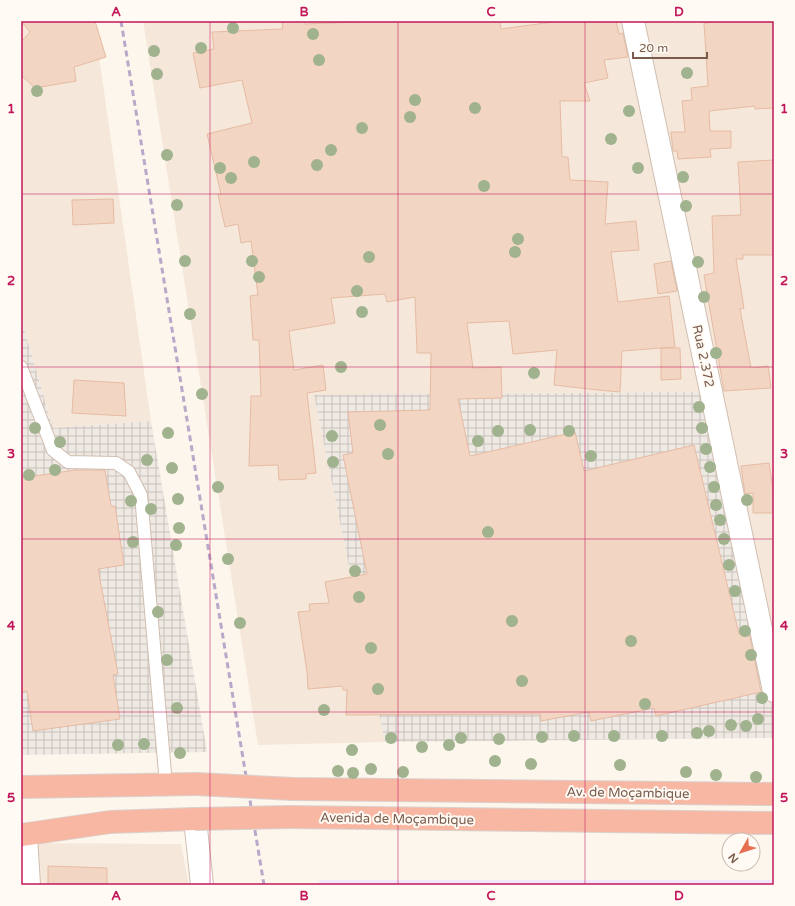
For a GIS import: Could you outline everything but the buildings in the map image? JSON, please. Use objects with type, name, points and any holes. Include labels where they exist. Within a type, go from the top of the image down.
[{"type":"highway","name":"Av. de Moçambique","points":[[166,786],[196,784],[293,789],[774,794]]},
{"type":"highway","points":[[21,787],[166,786]]},
{"type":"highway","name":"Avenida de Moçambique","points":[[24,836],[110,822],[289,817],[774,823]]},
{"type":"street","name":"Rua 2.372","points":[[632,21],[774,691]]},
{"type":"street","points":[[195,819],[202,885]]},
{"type":"street","points":[[24,836],[29,885]]},
{"type":"lane","points":[[21,367],[53,450],[68,462],[116,463],[129,472],[141,495],[166,786]]},
{"type":"shaded area","points":[[21,21],[94,21],[151,421],[53,428],[21,319]]},
{"type":"shaded area","points":[[143,21],[774,21],[774,682],[314,395],[385,742],[258,745]]},
{"type":"shaded area","points":[[21,319],[53,428],[151,421],[207,752],[21,755]]},
{"type":"shaded area","points":[[714,392],[774,682],[774,738],[385,742],[314,395]]},
{"type":"shaded area","points":[[21,843],[181,844],[189,885],[21,885]]},
{"type":"shaded area","points":[[319,880],[774,880],[774,885],[320,885]]},
{"type":"railway","points":[[121,21],[264,885]]}]
